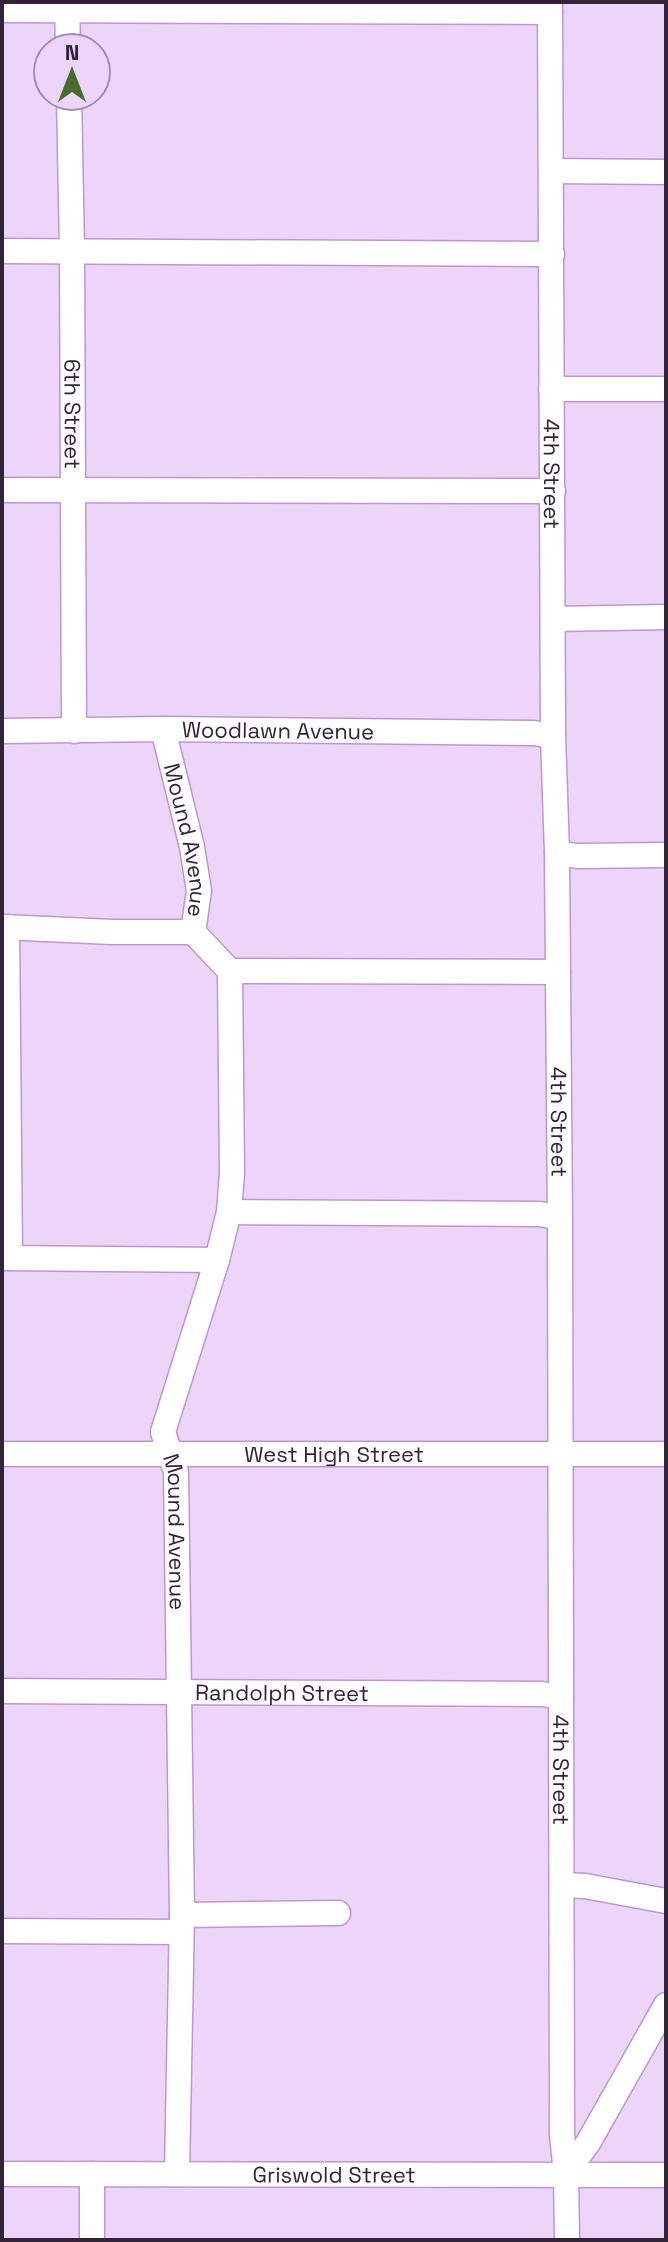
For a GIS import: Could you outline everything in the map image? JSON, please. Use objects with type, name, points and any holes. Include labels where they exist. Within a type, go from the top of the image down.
[{"type":"street","points":[[2,10],[67,6],[550,7]]},
{"type":"street","points":[[67,6],[68,32]]},
{"type":"street","name":"4th Street","points":[[550,7],[553,736],[560,1218],[562,2135],[567,2240]]},
{"type":"street","name":"6th Street","points":[[69,112],[74,731]]},
{"type":"street","points":[[551,171],[666,172]]},
{"type":"street","points":[[2,251],[552,254]]},
{"type":"street","points":[[551,389],[666,389]]},
{"type":"street","points":[[2,490],[553,491]]},
{"type":"street","points":[[553,619],[666,617]]},
{"type":"street","name":"Woodlawn Avenue","points":[[2,731],[163,729],[534,733],[553,736]]},
{"type":"street","name":"Mound Avenue","points":[[163,729],[192,847],[199,891],[193,932],[230,971],[232,1173],[229,1212],[217,1260],[163,1432],[176,1472],[181,1924],[177,2173]]},
{"type":"street","points":[[557,853],[577,856],[666,855]]},
{"type":"street","points":[[193,932],[4,927],[6,1258],[217,1260]]},
{"type":"street","points":[[230,971],[558,972]]},
{"type":"street","points":[[229,1212],[540,1214],[560,1218]]},
{"type":"street","name":"West High Street","points":[[2,1454],[666,1454]]},
{"type":"street","name":"Randolph Street","points":[[2,1691],[542,1694],[561,1697]]},
{"type":"street","points":[[563,1885],[666,1901]]},
{"type":"street","points":[[2,1931],[181,1924],[338,1913]]},
{"type":"street","points":[[566,2173],[588,2143],[666,2005]]},
{"type":"street","name":"Griswold Street","points":[[2,2174],[666,2175]]},
{"type":"street","points":[[92,2174],[92,2240]]}]
